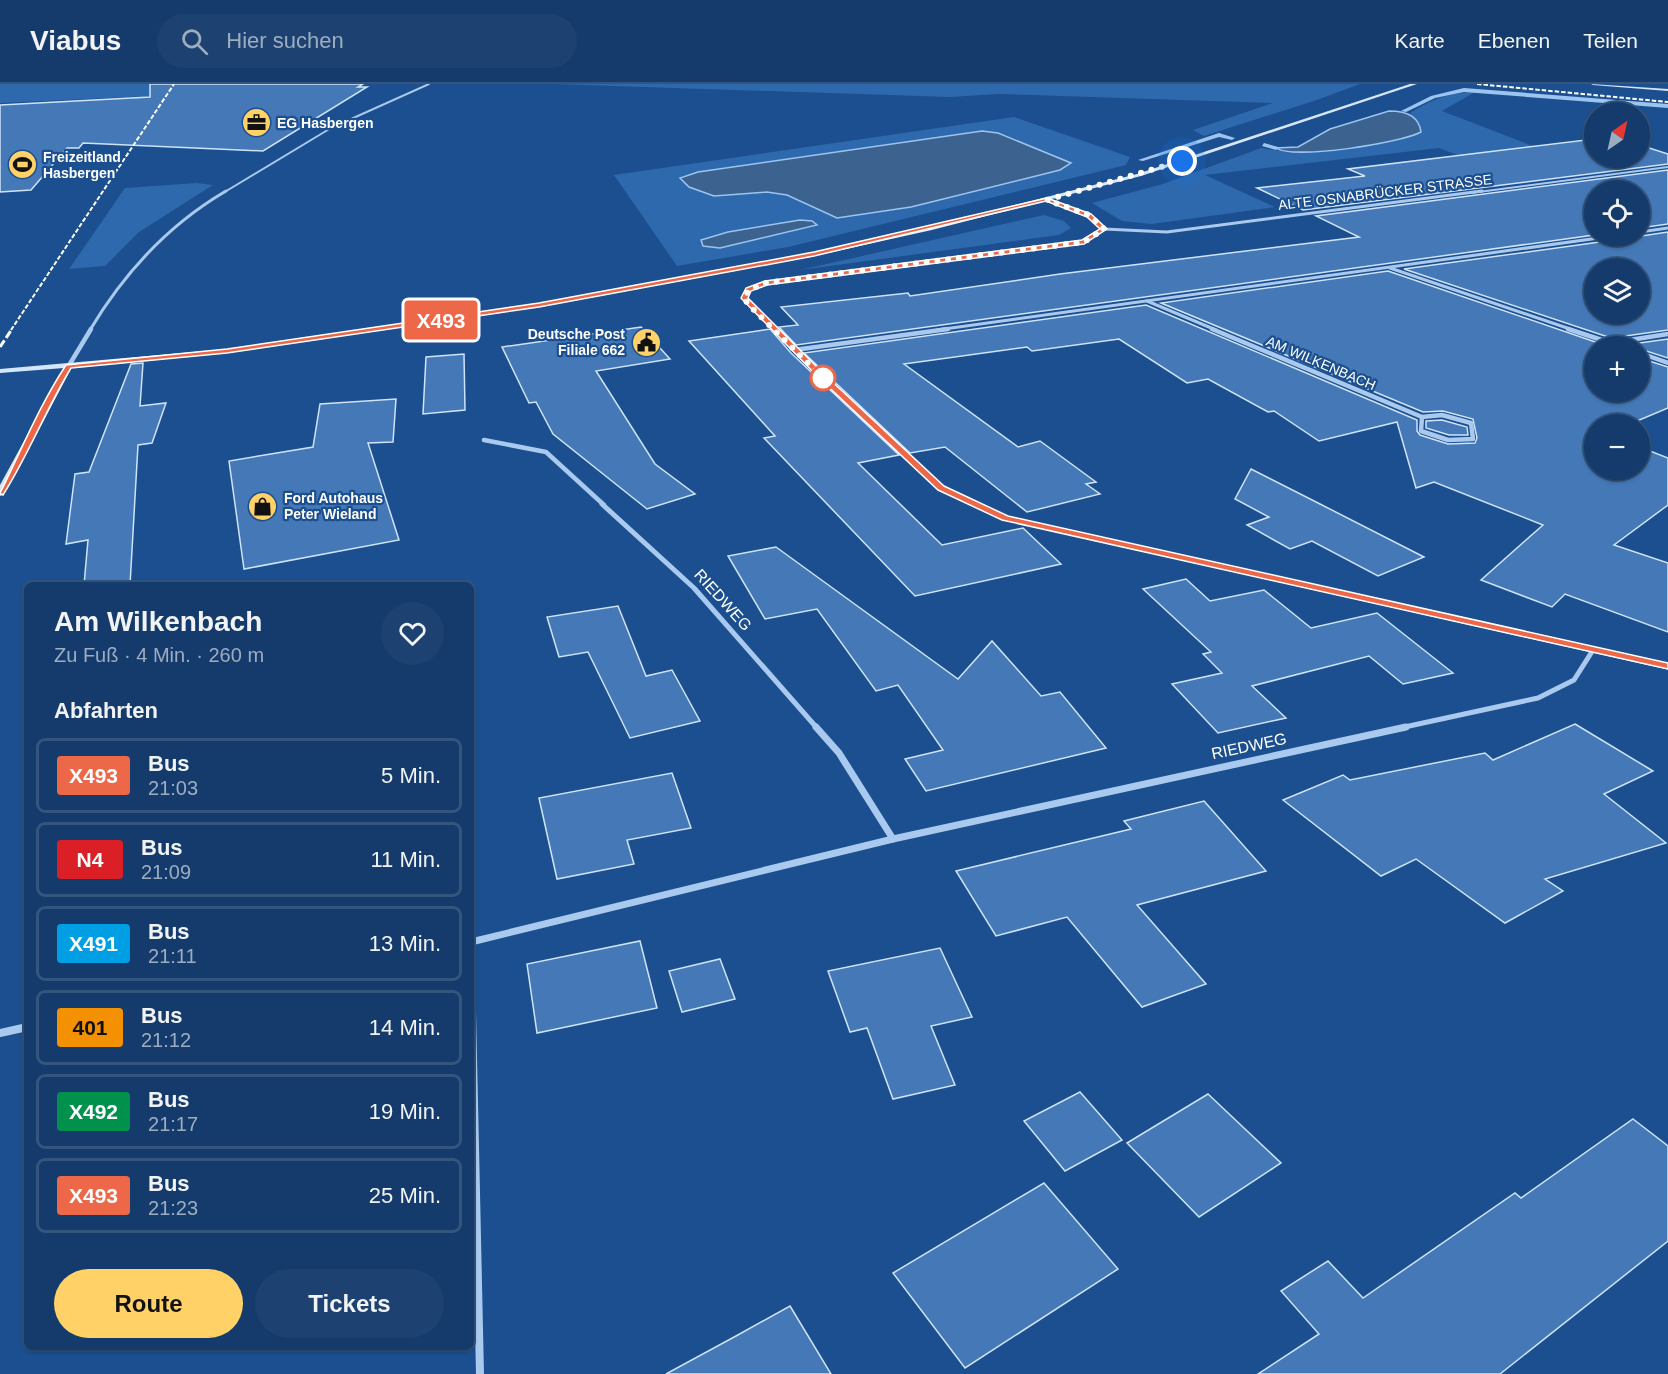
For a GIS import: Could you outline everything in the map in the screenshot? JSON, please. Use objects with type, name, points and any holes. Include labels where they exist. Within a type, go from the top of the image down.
[{"type":"main road","points":[[0,371],[227,351],[539,305],[814,254],[1047,200],[1139,175],[1415,84]]},
{"type":"main road","points":[[1593,84],[1668,90]]},
{"type":"main road","points":[[0,493],[21,459],[68,366]]},
{"type":"street","points":[[68,366],[110,296],[167,232],[209,201],[331,128],[429,84]]},
{"type":"street","name":"ALTE OSNABRÜCKER STRASSE","points":[[1104,229],[1167,232],[1668,167]]},
{"type":"street","points":[[1047,200],[1089,215],[1104,229],[1084,242],[765,283],[749,290],[744,298],[794,350],[941,488],[1005,518],[1668,667]]},
{"type":"street","points":[[1650,231],[1668,228]]},
{"type":"street","points":[[794,350],[1584,240]]},
{"type":"street","points":[[1387,266],[1591,336]]},
{"type":"street","name":"AM WILKENBACH","points":[[1146,300],[1422,417],[1442,416],[1471,423],[1473,439],[1448,440],[1421,431],[1422,417]]},
{"type":"street","points":[[1650,337],[1668,334]]},
{"type":"street","points":[[1650,357],[1668,363]]},
{"type":"street","name":"RIEDWEG","points":[[484,440],[546,452],[694,588],[839,753],[893,839]]},
{"type":"street","name":"RIEDWEG","points":[[474,941],[893,839],[1538,698],[1574,680],[1593,650]]},
{"type":"street","points":[[0,1033],[24,1028]]},
{"type":"street","points":[[474,1086],[480,1374]]},
{"type":"shaded area","points":[[0,84],[160,84],[151,96],[0,103]]},
{"type":"shaded area","points":[[554,84],[1360,84],[1204,136],[1193,130],[1273,103],[999,94],[949,97]]},
{"type":"shaded area","points":[[1475,92],[1442,111],[1584,166],[1584,168],[1593,169],[1518,178],[1439,148],[1205,175],[1275,207],[1152,224],[1122,221],[1092,203],[1163,184],[1261,148],[1288,152],[1343,149],[1399,140],[1421,132],[1421,127],[1409,114],[1440,98]]},
{"type":"shaded area","points":[[1389,111],[1410,115],[1420,126],[1421,132],[1392,141],[1348,149],[1303,152],[1276,148],[1298,147],[1330,129]]},
{"type":"shaded area","points":[[1014,117],[1130,157],[1126,165],[788,247],[677,266],[614,175]]},
{"type":"shaded area","points":[[982,131],[998,133],[1071,163],[1060,170],[911,207],[837,218],[787,195],[767,192],[714,196],[689,187],[680,178],[698,172]]},
{"type":"shaded area","points":[[196,183],[213,185],[139,232],[105,266],[69,269],[125,188]]},
{"type":"shaded area","points":[[1044,215],[1064,221],[1071,228],[1059,235],[800,270]]},
{"type":"shaded area","points":[[800,220],[812,221],[817,225],[720,248],[703,246],[701,240],[728,232]]},
{"type":"building","points":[[150,84],[363,84],[358,87],[367,87],[263,151],[83,143],[79,148],[67,148],[31,190],[0,192],[0,105],[150,97]]},
{"type":"building","points":[[1584,140],[1584,168],[1636,168],[1303,210],[1257,188],[1365,176],[1348,169]]},
{"type":"building","points":[[1650,148],[1668,154],[1668,164],[1650,166]]},
{"type":"building","points":[[1668,170],[1668,224],[1650,227],[1650,180],[1591,180]]},
{"type":"building","points":[[1584,181],[1584,236],[796,345],[779,327],[798,325],[781,307],[908,293],[910,296],[1060,274],[1359,237],[1316,216]]},
{"type":"building","points":[[1668,232],[1668,330],[1625,336],[1605,336],[1404,269],[1584,244],[1584,246],[1650,246],[1650,235]]},
{"type":"building","points":[[1388,271],[1584,338],[1584,402],[1650,402],[1650,361],[1668,367],[1668,408],[1650,416],[1584,414],[1584,480],[1650,480],[1650,451],[1668,458],[1668,505],[1614,545],[1668,563],[1668,632],[1565,594],[1552,607],[1481,580],[1543,525],[1434,482],[1416,488],[1397,422],[1319,441],[1274,411],[1268,412],[1208,379],[1187,383],[1119,339],[1032,351],[1027,347],[904,364],[1018,447],[1040,441],[1096,482],[1086,484],[1100,494],[1027,512],[945,447],[910,453],[804,353],[1146,305],[1417,420],[1417,431],[1420,435],[1448,444],[1475,443],[1477,438],[1473,419],[1443,411],[1423,412],[1161,303]]},
{"type":"building","points":[[641,327],[670,359],[596,371],[655,464],[695,494],[647,509],[553,434],[536,402],[529,403],[502,347]]},
{"type":"building","points":[[770,329],[791,353],[899,455],[858,463],[942,545],[1023,528],[1061,564],[915,596],[764,438],[775,436],[689,341]]},
{"type":"building","points":[[1668,339],[1668,358],[1650,352],[1650,342]]},
{"type":"building","points":[[464,354],[465,410],[423,414],[426,357]]},
{"type":"building","points":[[143,363],[140,406],[166,403],[152,443],[138,445],[130,582],[84,582],[88,540],[66,544],[75,474],[89,472],[131,364]]},
{"type":"building","points":[[396,399],[393,442],[368,443],[399,540],[244,569],[229,461],[313,447],[320,404]]},
{"type":"building","points":[[1442,420],[1467,427],[1468,435],[1449,435],[1426,428],[1426,421]]},
{"type":"building","points":[[1251,469],[1424,557],[1378,576],[1312,541],[1290,549],[1247,525],[1269,517],[1235,499]]},
{"type":"building","points":[[776,547],[958,679],[992,641],[1041,696],[1060,692],[1106,748],[926,791],[905,759],[943,750],[898,685],[876,691],[817,609],[765,619],[728,556]]},
{"type":"building","points":[[1186,579],[1210,601],[1264,590],[1311,628],[1377,613],[1453,673],[1403,684],[1369,656],[1252,686],[1286,718],[1218,733],[1172,684],[1222,673],[1203,654],[1211,652],[1143,589]]},
{"type":"building","points":[[618,606],[646,676],[672,670],[700,721],[630,738],[588,652],[559,657],[547,617]]},
{"type":"building","points":[[1575,724],[1653,771],[1604,794],[1666,843],[1545,879],[1563,891],[1505,923],[1416,859],[1381,876],[1283,800],[1343,775],[1350,780],[1485,753],[1493,760]]},
{"type":"building","points":[[672,773],[691,828],[627,840],[634,864],[557,879],[539,798]]},
{"type":"building","points":[[1204,801],[1266,871],[1137,905],[1206,984],[1142,1007],[1067,917],[996,936],[956,871],[1131,829],[1124,821]]},
{"type":"building","points":[[640,941],[657,1008],[537,1033],[527,964]]},
{"type":"building","points":[[940,948],[972,1017],[931,1026],[955,1085],[893,1099],[867,1028],[850,1032],[828,971]]},
{"type":"building","points":[[720,959],[735,999],[682,1012],[669,971]]},
{"type":"building","points":[[1080,1092],[1122,1140],[1065,1171],[1024,1121]]},
{"type":"building","points":[[1208,1094],[1281,1163],[1199,1217],[1127,1143]]},
{"type":"building","points":[[1633,1119],[1668,1146],[1668,1241],[1500,1374],[1258,1374],[1319,1334],[1281,1291],[1328,1261],[1363,1298],[1515,1193],[1521,1198]]},
{"type":"building","points":[[1044,1183],[1118,1269],[965,1368],[893,1273]]},
{"type":"building","points":[[790,1306],[831,1374],[666,1374],[736,1336]]},
{"type":"waterway","points":[[1404,111],[1433,97],[1464,90],[1668,106]]},
{"type":"waterway","points":[[1141,160],[1219,135],[1232,138]]},
{"type":"waterway","points":[[1264,145],[1276,148]]},
{"type":"railway","points":[[11,330],[174,84]]},
{"type":"railway","points":[[1477,84],[1668,102]]},
{"type":"railway","points":[[0,347],[12,329]]},
{"type":"bus line","name":"X493","points":[[0,493],[21,459],[68,366],[227,351],[539,305],[673,282],[814,254],[1047,200],[1089,215],[1104,229],[1084,242],[765,283],[749,290],[744,298],[821,376],[941,488],[1005,518],[1668,667]]},
{"type":"place","name":"EG Hasbergen","points":[[256,123]]},
{"type":"place","name":"Freizeitland Hasbergen","points":[[22,165]]},
{"type":"place","name":"Deutsche Post Filiale 662","points":[[646,342]]},
{"type":"place","name":"Ford Autohaus Peter Wieland","points":[[263,506]]},
{"type":"route","points":[[823,378],[748,304],[744,298],[749,290],[765,283],[1084,242],[1104,229],[1089,215],[1047,200],[1182,161]]}]
